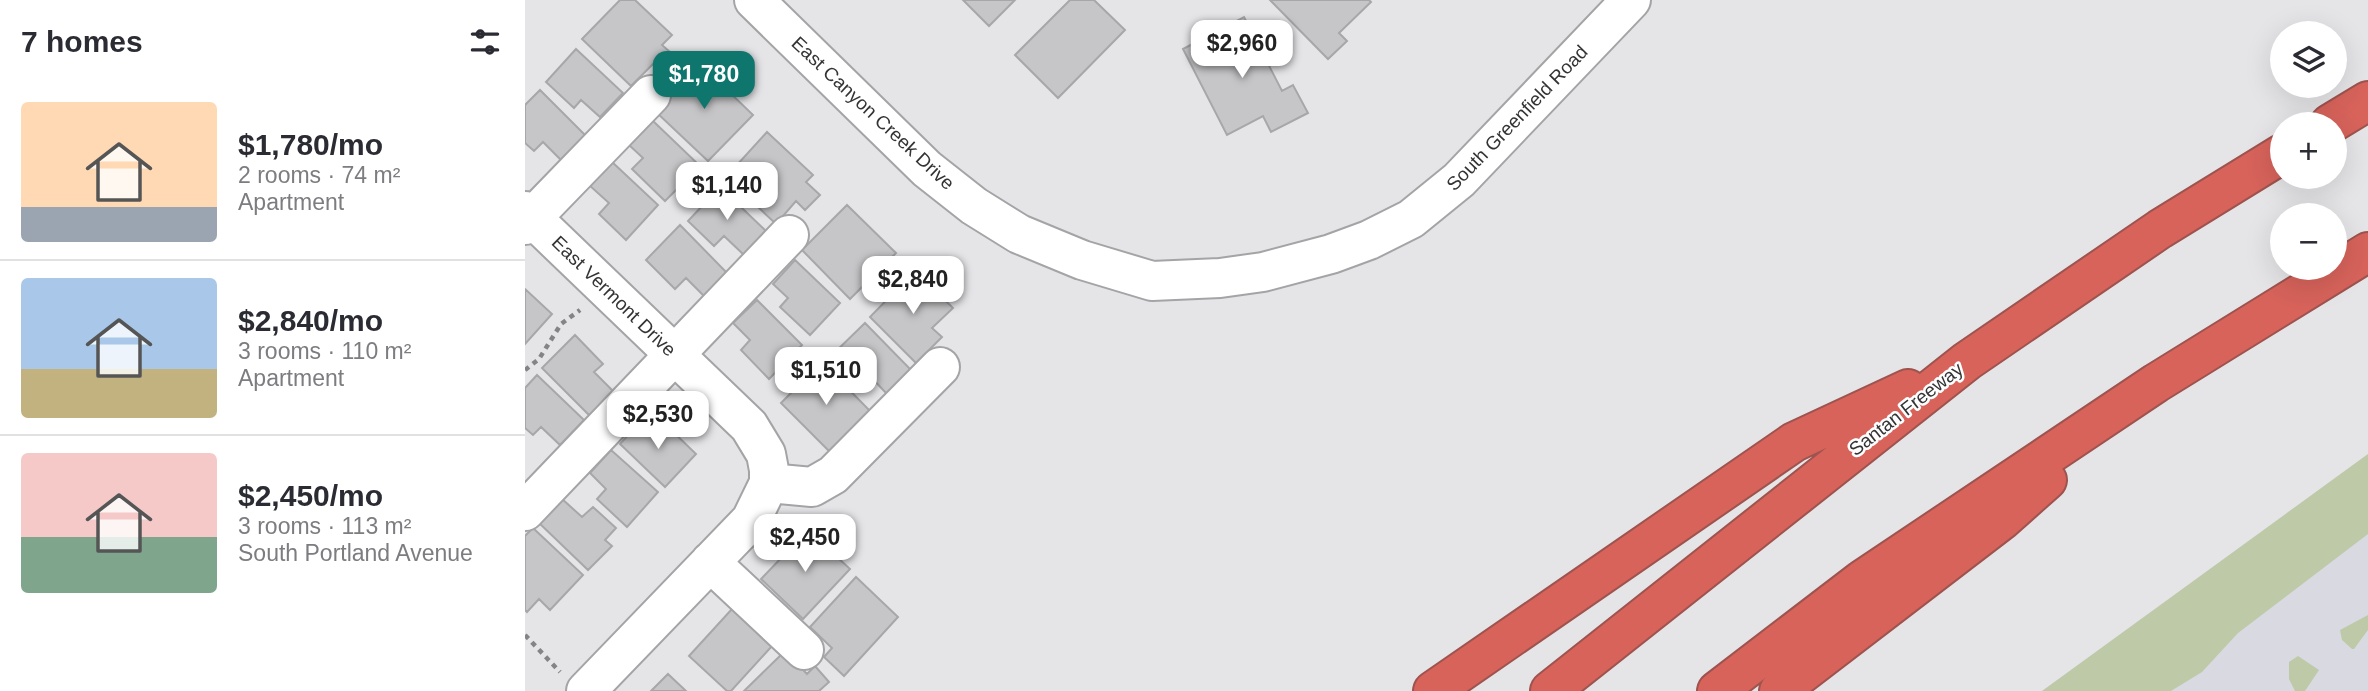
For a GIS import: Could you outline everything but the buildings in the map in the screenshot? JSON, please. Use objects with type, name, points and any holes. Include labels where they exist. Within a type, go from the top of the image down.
[{"type":"highway","points":[[2347,114],[2368,101]]},
{"type":"highway","name":"Santan Freeway","points":[[1550,691],[1967,361],[2160,229],[2270,161]]},
{"type":"highway","points":[[1717,691],[1862,580],[2156,383],[2368,251]]},
{"type":"highway","points":[[1433,691],[1794,442],[1967,361]]},
{"type":"highway","points":[[1779,691],[2002,520],[2156,383]]},
{"type":"street","name":"East Canyon Creek Drive","points":[[754,0],[927,169],[974,206],[1019,234],[1082,260],[1152,281]]},
{"type":"street","name":"South Greenfield Road","points":[[1152,281],[1220,278],[1263,272],[1344,250],[1411,219],[1459,180],[1630,0]]},
{"type":"street","points":[[527,218],[651,95]]},
{"type":"street","name":"East Vermont Drive","points":[[527,218],[749,426],[766,454],[768,483]]},
{"type":"street","points":[[525,511],[789,235]]},
{"type":"street","points":[[578,686],[751,520],[768,483],[812,487],[833,475],[940,367]]},
{"type":"street","points":[[710,562],[804,650]]},
{"type":"path","points":[[525,370],[539,359],[561,324],[584,307]]},
{"type":"path","points":[[525,635],[578,686]]},
{"type":"shaded area","points":[[2368,454],[2368,691],[2042,691]]},
{"type":"green space","points":[[2368,454],[2368,534],[2238,633],[2202,672],[2171,691],[2042,691]]},
{"type":"green space","points":[[2368,615],[2368,630],[2352,649],[2342,640],[2340,630]]},
{"type":"green space","points":[[2298,656],[2319,670],[2305,691],[2295,691],[2289,679],[2289,662]]}]
